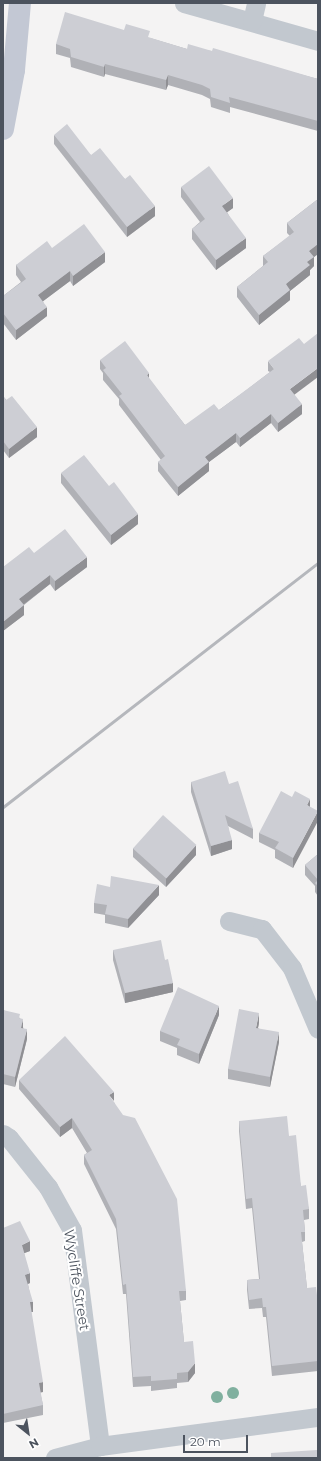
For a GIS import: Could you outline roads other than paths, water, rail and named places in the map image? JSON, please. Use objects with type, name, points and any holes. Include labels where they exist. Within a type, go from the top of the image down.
[{"type":"street","points":[[3,129],[14,70],[20,3]]},
{"type":"street","points":[[184,3],[252,21],[318,41]]},
{"type":"street","points":[[252,21],[256,3]]},
{"type":"street","points":[[229,921],[262,929],[292,968],[318,1029]]},
{"type":"street","name":"Wycliffe Street","points":[[3,1134],[9,1138],[48,1187],[72,1230],[100,1446]]},
{"type":"street","points":[[56,1458],[100,1446],[318,1417]]},
{"type":"railway","points":[[3,807],[318,563]]}]
